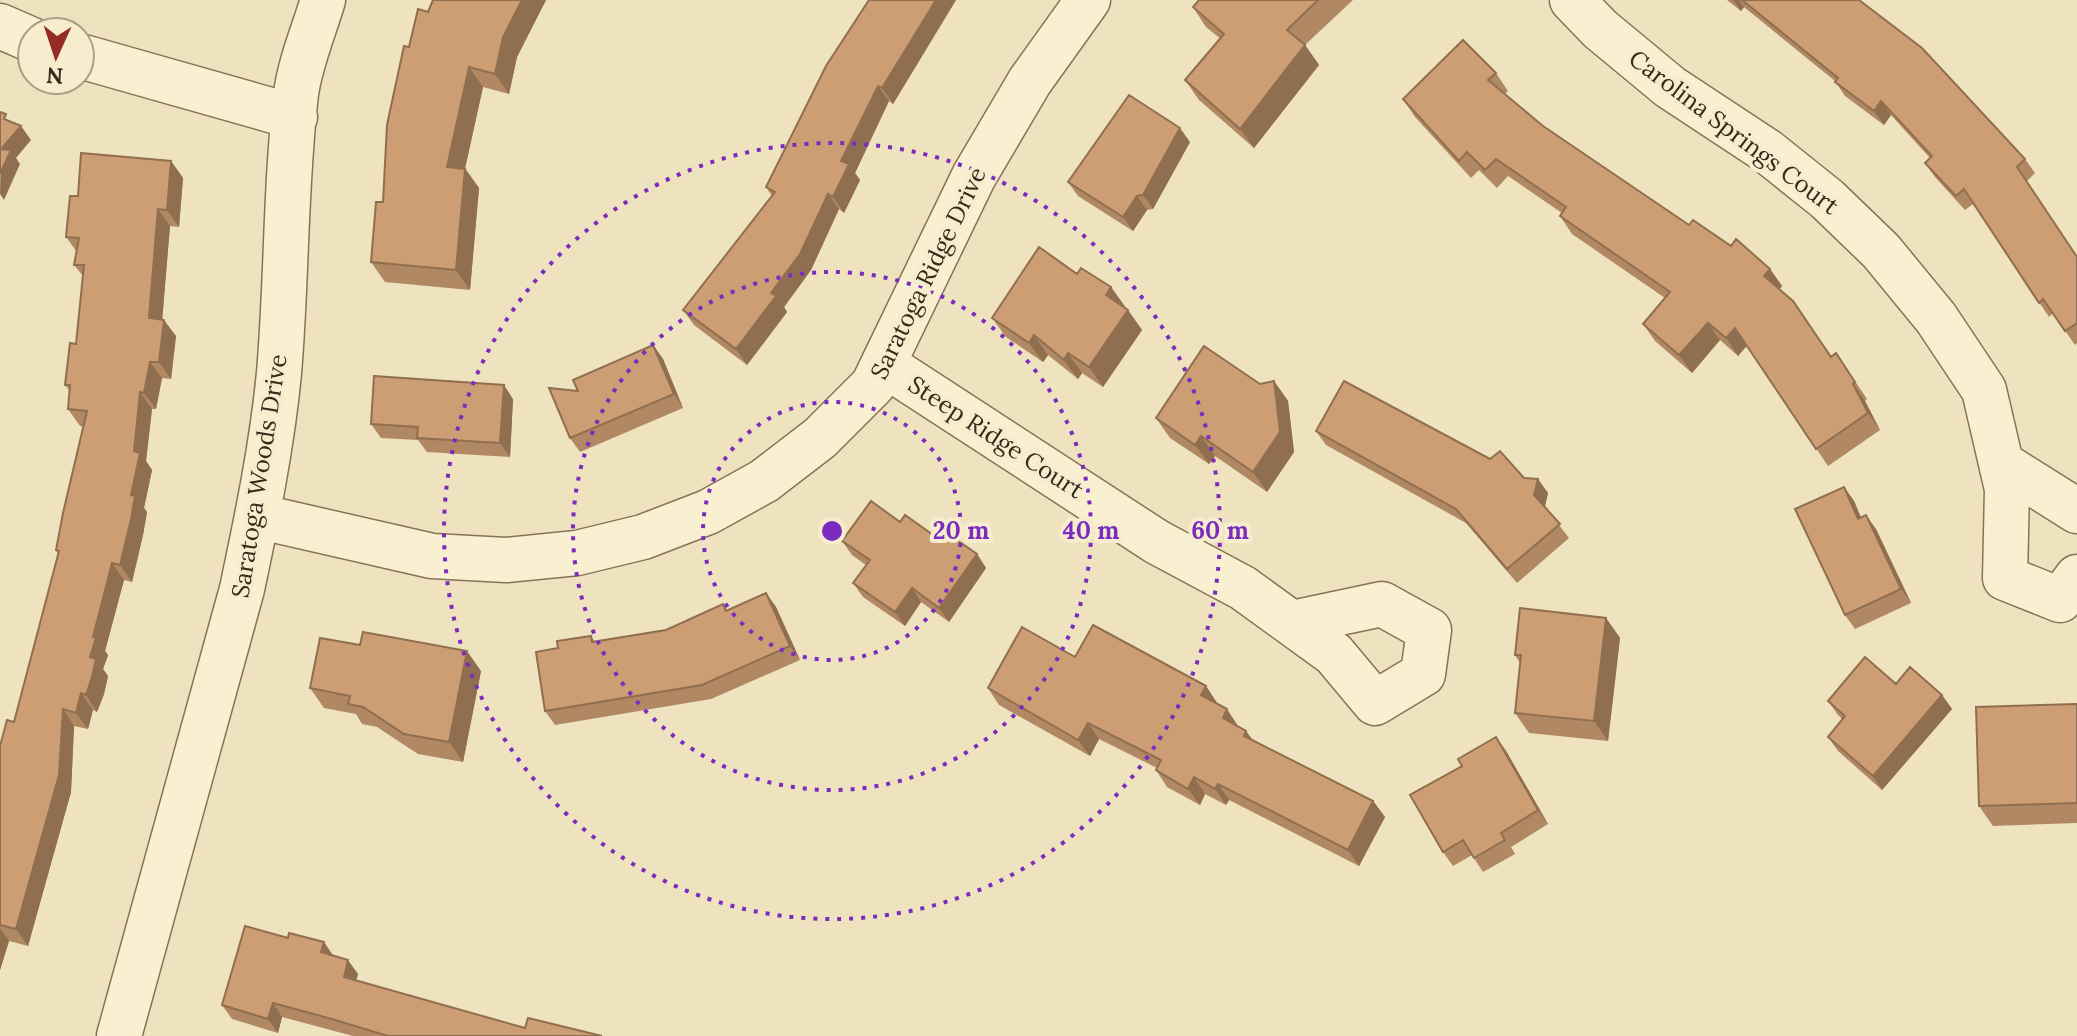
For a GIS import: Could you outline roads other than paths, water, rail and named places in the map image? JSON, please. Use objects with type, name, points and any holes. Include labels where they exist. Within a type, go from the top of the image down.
[{"type":"street","name":"Saratoga Woods Drive","points":[[119,1036],[242,589],[257,516],[278,378],[285,296],[285,209],[296,92],[323,0]]},
{"type":"street","name":"Saratoga Ridge Drive","points":[[257,516],[432,556],[506,560],[577,553],[656,532],[708,512],[764,481],[820,438],[873,385],[974,176],[1030,81],[1088,0]]},
{"type":"street","name":"Carolina Springs Court","points":[[1572,0],[1600,29],[1670,87],[1767,151],[1827,199],[1881,251],[1936,318],[1984,390],[2007,489],[2005,578],[2060,600],[2077,577]]},
{"type":"street","points":[[96,61],[295,117]]},
{"type":"street","name":"Steep Ridge Court","points":[[885,365],[1157,542],[1243,588],[1334,654],[1375,703],[1423,674],[1429,630],[1382,604],[1297,622]]},
{"type":"street","points":[[2002,464],[2077,511]]}]
